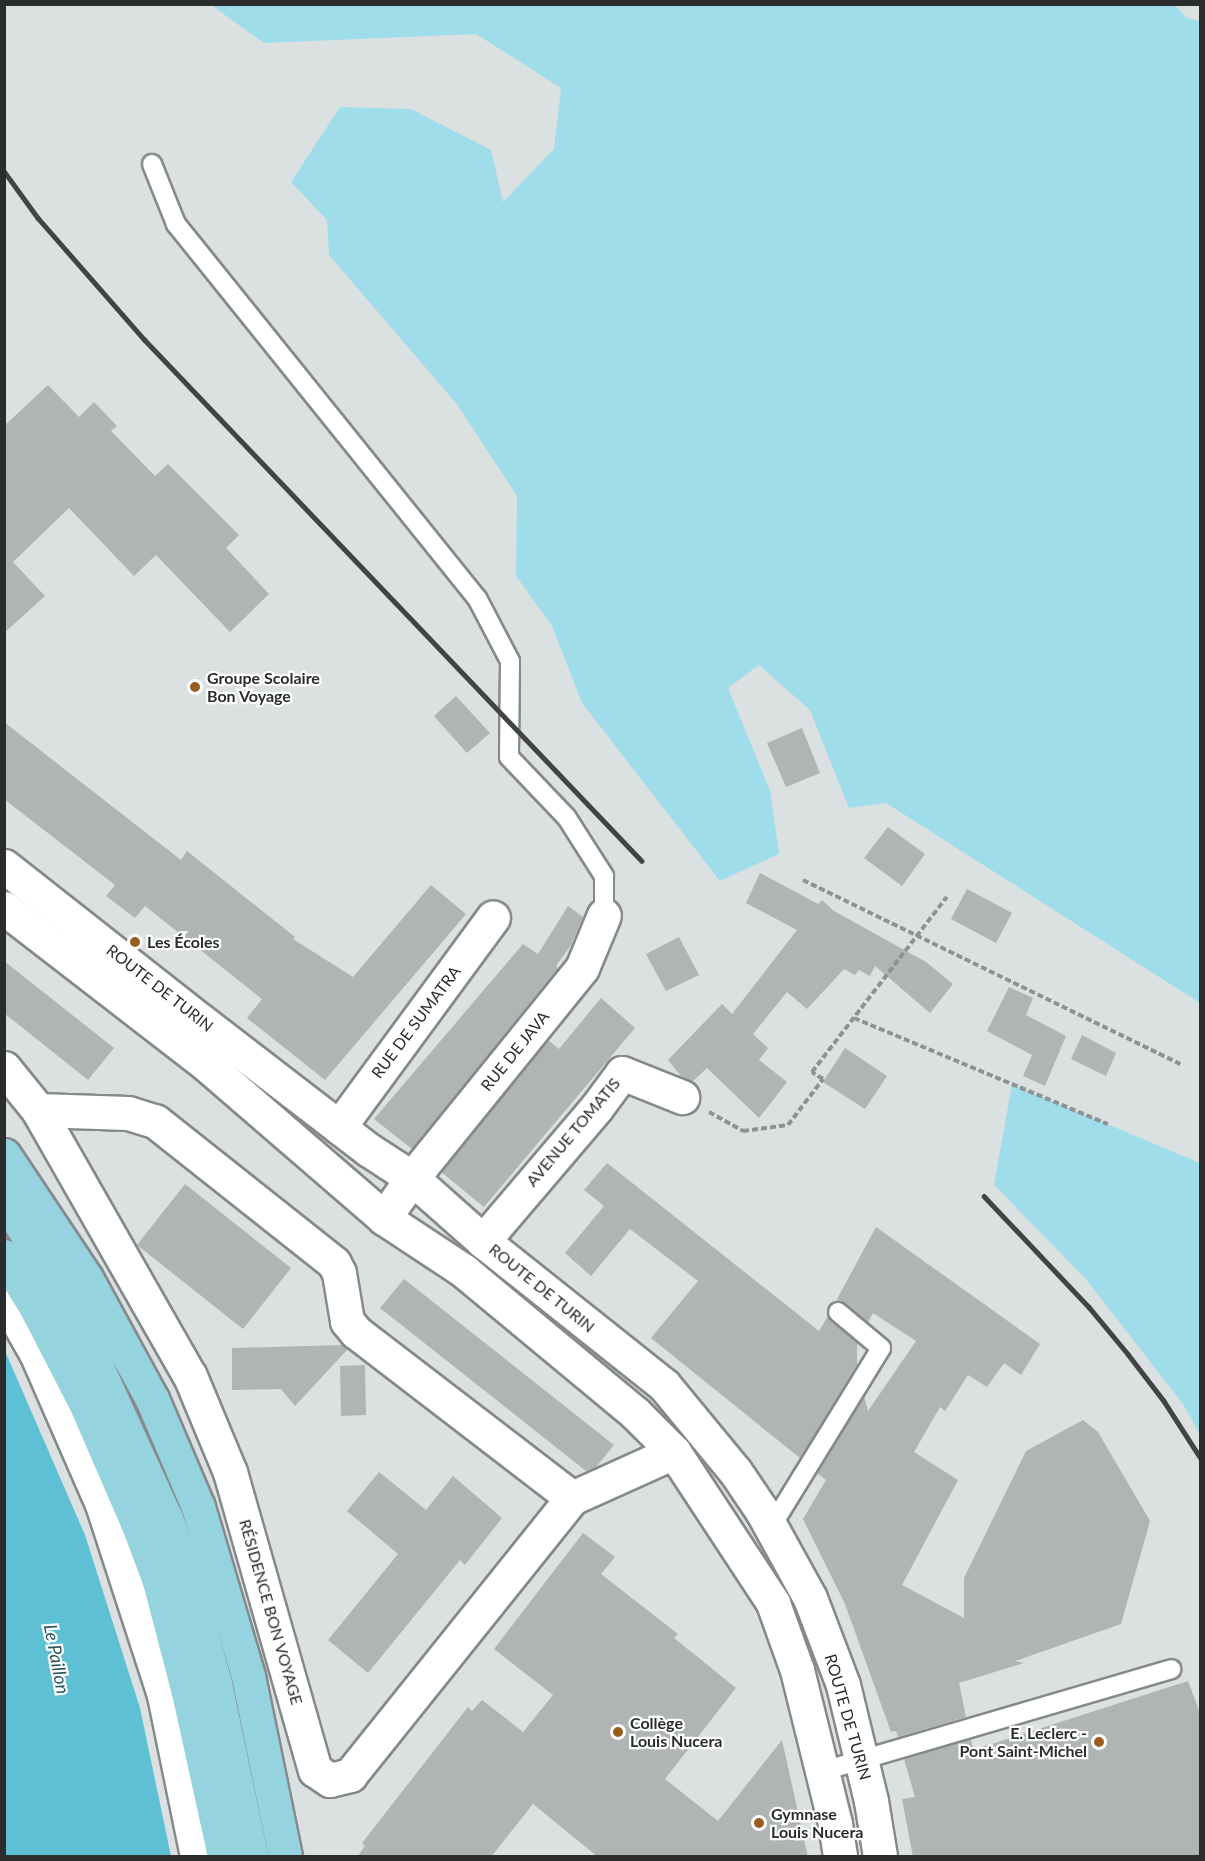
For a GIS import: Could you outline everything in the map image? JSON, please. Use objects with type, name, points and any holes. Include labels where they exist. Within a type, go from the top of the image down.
[{"type":"main road","name":"ROUTE DE TURIN","points":[[4,866],[339,1127],[412,1178],[483,1241],[664,1385],[735,1471],[771,1527],[810,1598],[843,1685],[862,1760],[880,1857]]},
{"type":"main road","name":"ROUTE DE TURIN","points":[[4,908],[207,1065],[384,1218],[464,1271],[635,1413],[674,1452],[773,1603],[797,1670],[823,1771],[840,1857]]},
{"type":"main road","name":"RUE DE JAVA","points":[[384,1218],[412,1178],[582,968],[604,915]]},
{"type":"main road","name":"RUE DE SUMATRA","points":[[339,1127],[493,917]]},
{"type":"main road","name":"RÉSIDENCE BON VOYAGE","points":[[4,1068],[38,1110],[190,1376],[226,1461],[315,1770],[330,1780],[350,1775],[572,1498],[674,1452]]},
{"type":"main road","name":"AVENUE TOMATIS","points":[[483,1241],[597,1107],[622,1073],[682,1097]]},
{"type":"main road","points":[[38,1110],[128,1113],[155,1121],[334,1263],[339,1273],[347,1321],[356,1332],[572,1498]]},
{"type":"main road","points":[[4,1155],[92,1288],[152,1399],[198,1507],[248,1676],[285,1857]]},
{"type":"main road","points":[[4,1198],[61,1288],[166,1518],[184,1570],[215,1683],[250,1857]]},
{"type":"main road","points":[[4,1256],[35,1306],[86,1405],[159,1581],[188,1692],[224,1857]]},
{"type":"main road","points":[[4,1297],[36,1353],[102,1504],[164,1695],[197,1857]]},
{"type":"lane","points":[[152,164],[176,224],[477,598],[510,661],[509,757],[567,818],[604,876],[604,915]]},
{"type":"lane","points":[[771,1527],[881,1347],[838,1312]]},
{"type":"lane","points":[[823,1771],[1171,1669]]},
{"type":"path","points":[[803,880],[1181,1064]]},
{"type":"path","points":[[682,1097],[743,1131],[788,1125],[823,1079],[812,1072],[947,897]]},
{"type":"path","points":[[854,1017],[1108,1124]]},
{"type":"shaded area","points":[[211,5],[1175,5],[1187,18],[1200,21],[1200,1003],[886,803],[849,808],[810,710],[759,665],[728,688],[770,791],[779,854],[720,881],[582,703],[552,626],[516,576],[517,496],[456,403],[329,255],[327,220],[291,182],[340,107],[411,109],[491,150],[503,202],[554,149],[561,88],[476,34],[264,43]]},
{"type":"shaded area","points":[[1012,1084],[1200,1163],[1200,1434],[1183,1404],[1085,1278],[994,1185]]},
{"type":"water","name":"Le Paillon","points":[[5,1351],[85,1535],[140,1708],[171,1856],[5,1856]]},
{"type":"building","points":[[48,385],[79,417],[94,402],[117,426],[111,431],[155,476],[168,464],[239,535],[226,548],[269,594],[230,632],[156,555],[134,576],[69,508],[13,562],[45,596],[4,633],[4,426]]},
{"type":"building","points":[[456,696],[490,733],[467,753],[434,716]]},
{"type":"building","points":[[4,722],[181,860],[187,851],[295,937],[293,939],[353,977],[431,885],[466,914],[325,1080],[247,1018],[262,999],[145,906],[135,918],[106,896],[115,885],[4,799]]},
{"type":"building","points":[[802,728],[820,773],[786,787],[767,743]]},
{"type":"building","points":[[888,827],[925,854],[902,886],[864,858]]},
{"type":"building","points":[[760,873],[818,904],[822,900],[834,911],[926,962],[953,984],[930,1013],[875,966],[870,976],[859,970],[855,975],[844,969],[807,1009],[787,992],[753,1034],[768,1048],[759,1060],[787,1082],[759,1118],[707,1068],[692,1082],[681,1076],[668,1060],[722,1004],[732,1014],[797,930],[746,903]]},
{"type":"building","points":[[967,889],[1012,913],[996,943],[951,919]]},
{"type":"building","points":[[568,906],[583,917],[571,945],[556,966],[558,968],[412,1149],[374,1119],[523,944],[538,954]]},
{"type":"building","points":[[679,937],[699,975],[666,991],[646,954]]},
{"type":"building","points":[[4,961],[114,1048],[88,1080],[4,1013]]},
{"type":"building","points":[[1009,987],[1033,998],[1026,1015],[1066,1036],[1045,1086],[1023,1076],[1032,1055],[987,1031]]},
{"type":"building","points":[[601,998],[635,1028],[484,1207],[441,1172],[548,1040],[559,1049]]},
{"type":"building","points":[[1082,1035],[1116,1053],[1106,1076],[1071,1059]]},
{"type":"building","points":[[845,1048],[887,1076],[865,1109],[823,1082]]},
{"type":"building","points":[[607,1163],[819,1331],[828,1316],[857,1343],[857,1365],[800,1458],[651,1338],[698,1281],[630,1229],[591,1276],[565,1253],[604,1206],[584,1190]]},
{"type":"building","points":[[185,1184],[291,1268],[243,1329],[137,1245]]},
{"type":"building","points":[[876,1227],[1040,1344],[1021,1375],[1004,1363],[987,1387],[968,1375],[945,1411],[940,1407],[914,1452],[958,1480],[902,1585],[964,1618],[964,1578],[1026,1451],[1083,1420],[1098,1432],[1150,1521],[1121,1624],[1015,1661],[1024,1663],[959,1683],[966,1717],[898,1737],[896,1731],[891,1732],[845,1604],[803,1519],[826,1480],[817,1473],[864,1396],[868,1411],[916,1341],[873,1313],[868,1322],[845,1303],[836,1301]]},
{"type":"building","points":[[404,1279],[614,1445],[596,1467],[586,1471],[380,1308]]},
{"type":"building","points":[[343,1345],[348,1349],[295,1406],[281,1389],[232,1390],[232,1348]]},
{"type":"building","points":[[365,1365],[366,1415],[341,1416],[340,1366]]},
{"type":"building","points":[[379,1472],[426,1510],[453,1476],[502,1518],[465,1565],[460,1560],[368,1673],[328,1640],[398,1554],[347,1511]]},
{"type":"building","name":"Collège Louis Nucera","points":[[583,1533],[615,1557],[601,1574],[678,1634],[674,1638],[736,1688],[665,1779],[718,1821],[782,1740],[808,1857],[598,1857],[533,1804],[491,1857],[357,1857],[365,1846],[362,1843],[468,1707],[472,1711],[482,1700],[523,1732],[553,1695],[494,1649]]},
{"type":"building","name":"E. Leclerc - Pont Saint-Michel","points":[[1188,1681],[1200,1713],[1200,1857],[913,1857],[902,1799],[915,1797],[904,1759],[971,1739],[973,1750]]},
{"type":"railway","points":[[4,171],[38,218],[144,339],[642,861]]},
{"type":"railway","points":[[984,1196],[1089,1307],[1128,1354],[1164,1401],[1200,1457]]},
{"type":"place","name":"Groupe Scolaire Bon Voyage","points":[[195,687]]},
{"type":"place","name":"Les Écoles","points":[[135,942]]},
{"type":"place","name":"Collège Louis Nucera","points":[[618,1732]]},
{"type":"place","name":"E. Leclerc - Pont Saint-Michel","points":[[1099,1742]]},
{"type":"place","name":"Gymnase Louis Nucera","points":[[759,1823]]}]
